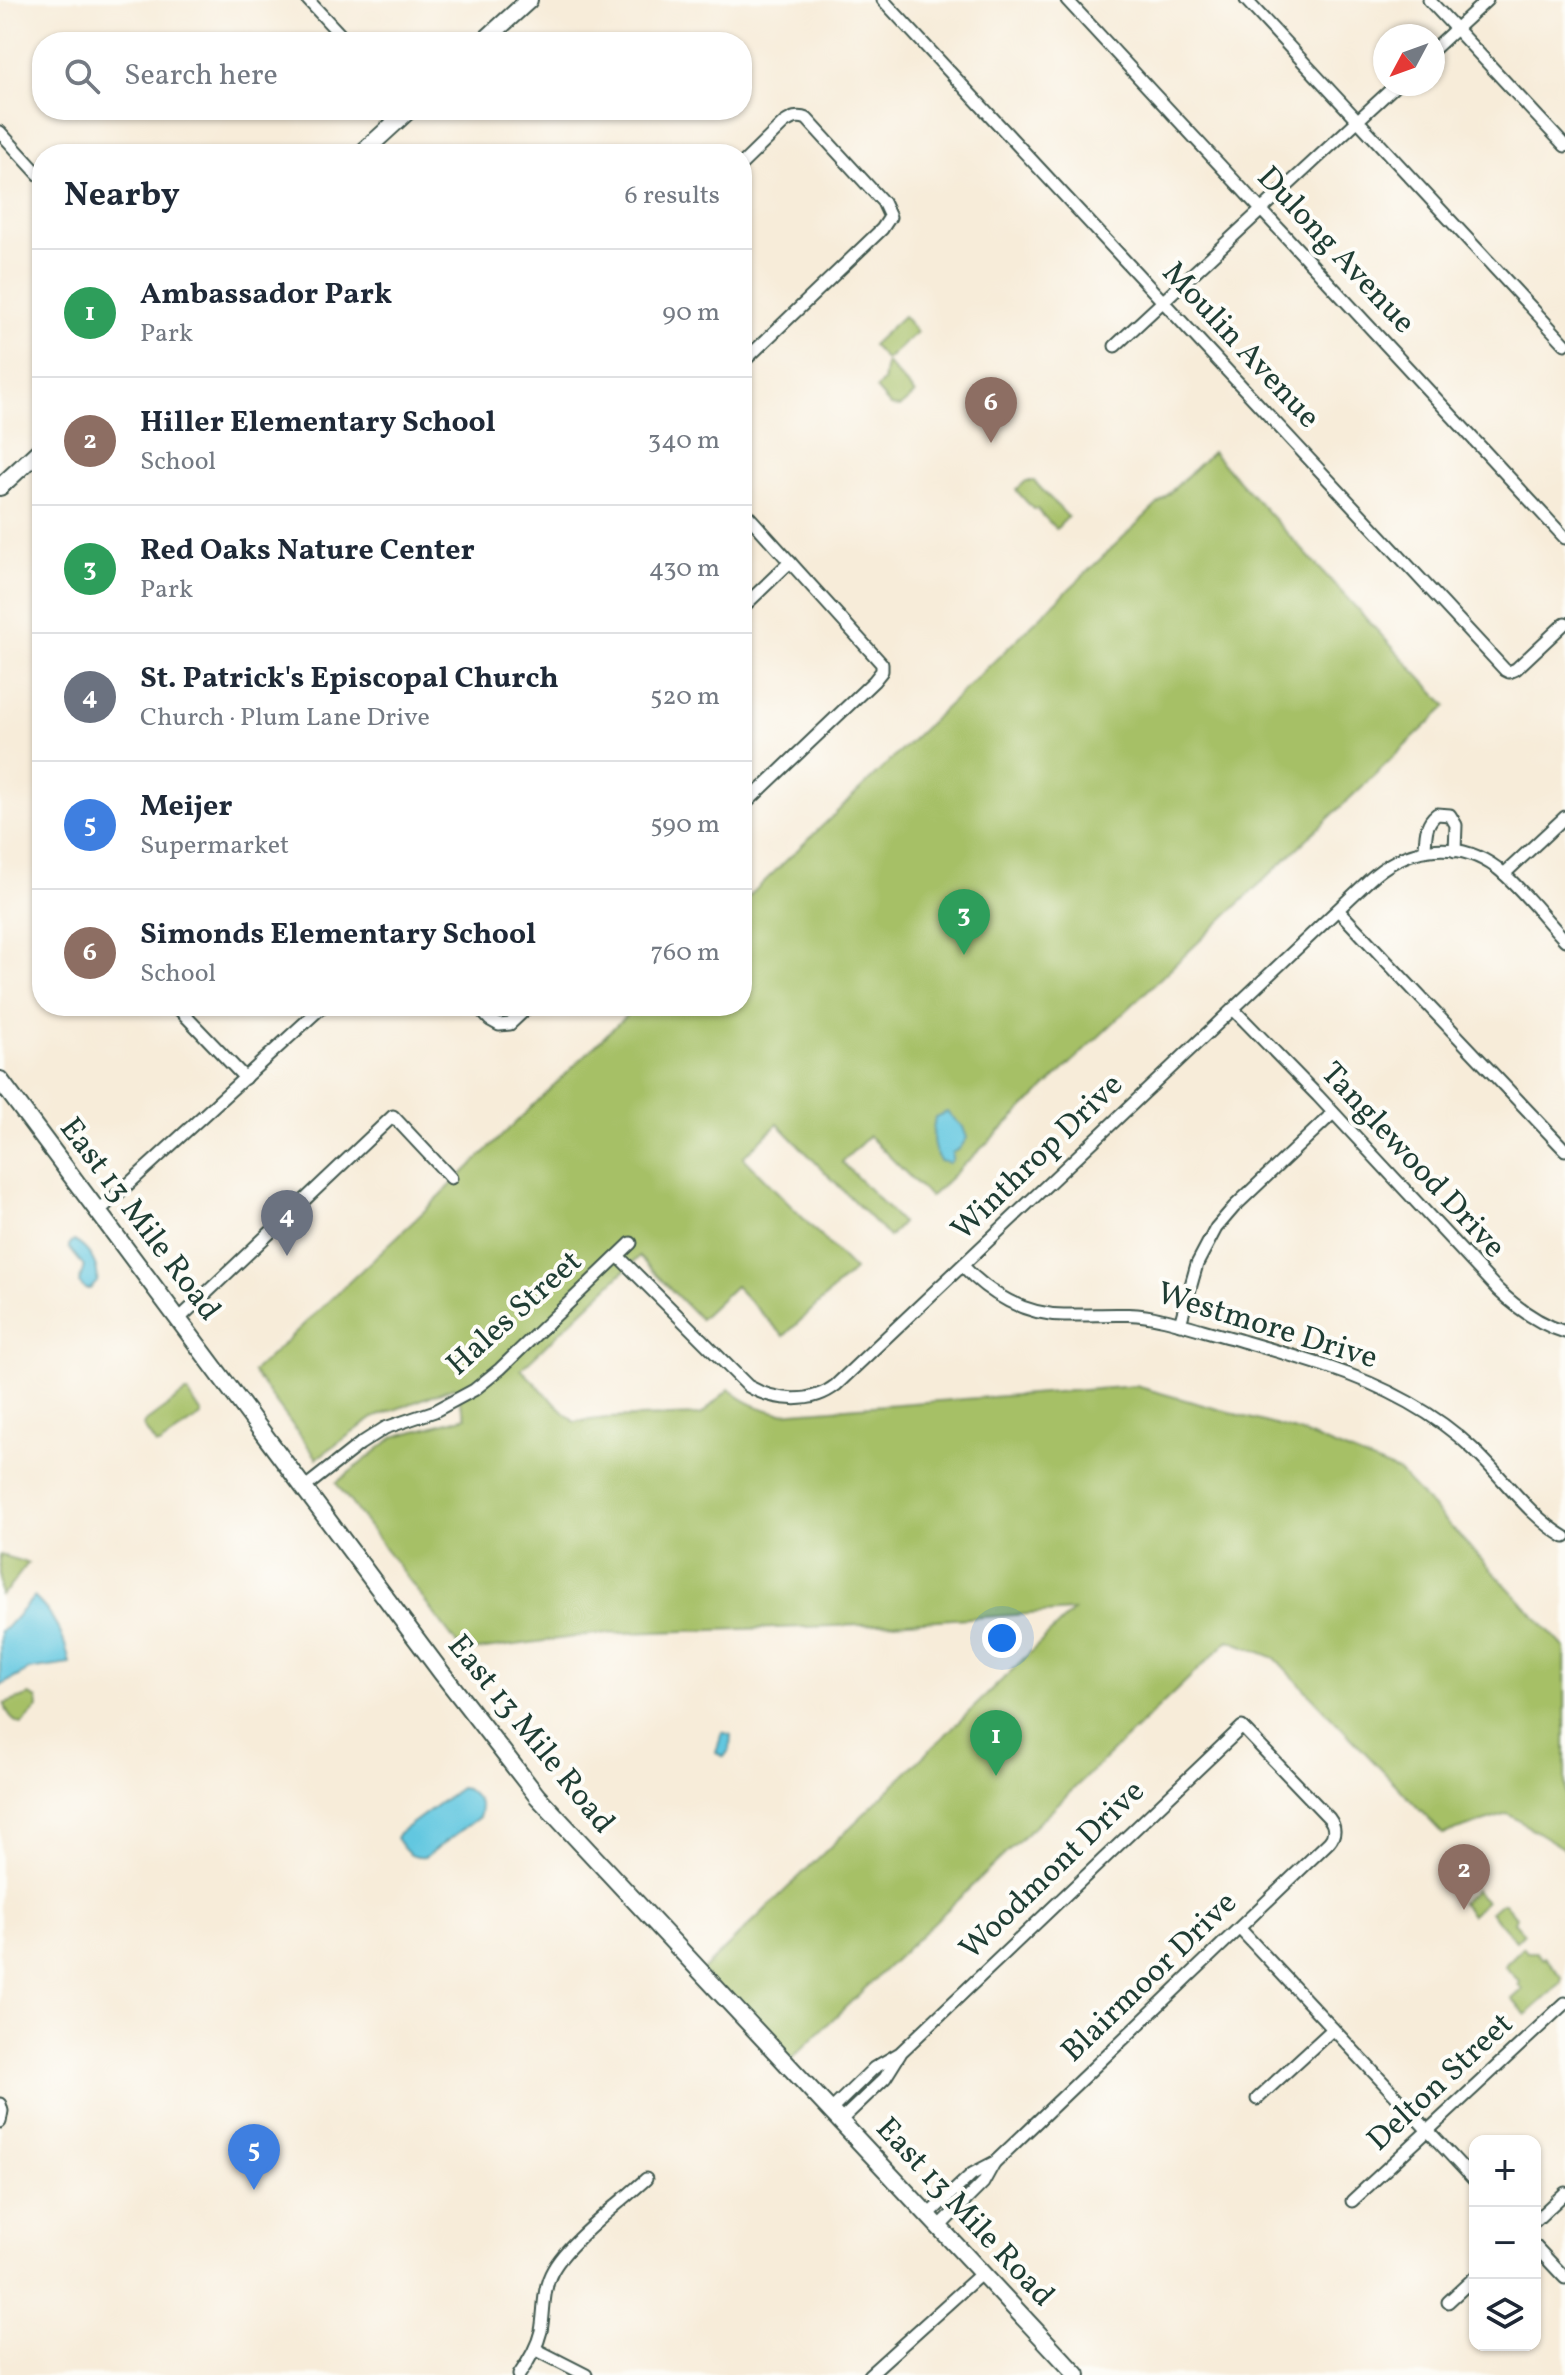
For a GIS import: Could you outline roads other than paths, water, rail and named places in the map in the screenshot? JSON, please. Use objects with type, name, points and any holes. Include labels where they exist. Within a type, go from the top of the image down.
[{"type":"main road","points":[[494,32],[529,0]]},
{"type":"main road","points":[[372,144],[398,120]]},
{"type":"main road","points":[[0,487],[32,457]]},
{"type":"main road","name":"East 13 Mile Road","points":[[0,1080],[537,1796],[1077,2375]]},
{"type":"street","points":[[308,0],[338,32]]},
{"type":"street","name":"Moulin Avenue","points":[[883,0],[1505,670],[1516,669],[1565,623]]},
{"type":"street","name":"Dulong Avenue","points":[[1067,0],[1565,538]]},
{"type":"street","points":[[1246,0],[1565,344]]},
{"type":"street","points":[[1429,0],[1565,146]]},
{"type":"street","points":[[1445,39],[1487,0]]},
{"type":"street","points":[[1115,346],[1384,96]]},
{"type":"street","points":[[752,154],[784,123],[798,117],[807,119],[883,202],[890,217],[882,229],[752,353]]},
{"type":"street","points":[[0,132],[32,167]]},
{"type":"street","points":[[752,520],[882,664],[882,671],[874,681],[752,797]]},
{"type":"street","points":[[752,598],[790,562]]},
{"type":"street","points":[[1425,849],[1429,820],[1437,814],[1450,815],[1456,825],[1455,851]]},
{"type":"street","points":[[1565,817],[1504,874],[1565,940]]},
{"type":"street","name":"Winthrop Drive","points":[[618,1256],[748,1386],[777,1398],[827,1393],[1389,864],[1425,849],[1455,851],[1487,863],[1504,874]]},
{"type":"street","points":[[1338,910],[1565,1150]]},
{"type":"street","name":"Tanglewood Drive","points":[[1233,1009],[1498,1290],[1527,1314],[1565,1332]]},
{"type":"street","points":[[186,1016],[245,1078]]},
{"type":"street","points":[[98,1212],[312,1016]]},
{"type":"street","points":[[486,1016],[499,1025],[510,1024],[518,1016]]},
{"type":"street","points":[[1180,1324],[1197,1264],[1216,1228],[1333,1113]]},
{"type":"street","points":[[179,1319],[393,1116],[451,1178]]},
{"type":"street","name":"Hales Street","points":[[304,1488],[385,1428],[435,1411],[474,1390],[500,1369],[631,1243]]},
{"type":"street","name":"Westmore Drive","points":[[963,1266],[999,1296],[1035,1311],[1062,1316],[1135,1314],[1180,1324],[1359,1379],[1409,1402],[1451,1429],[1542,1520],[1565,1537]]},
{"type":"street","name":"Woodmont Drive","points":[[835,2116],[885,2078],[900,2053],[1242,1727]]},
{"type":"street","name":"Blairmoor Drive","points":[[933,2221],[983,2183],[995,2162],[1329,1842],[1334,1827],[1329,1818],[1242,1727]]},
{"type":"street","points":[[1240,1929],[1469,2174]]},
{"type":"street","name":"Delton Street","points":[[1352,2201],[1565,2003]]},
{"type":"street","points":[[1257,2099],[1333,2029]]},
{"type":"street","points":[[519,2375],[535,2349],[541,2330],[546,2285],[553,2270],[576,2243],[646,2179]]},
{"type":"street","points":[[1541,2215],[1565,2193]]},
{"type":"street","points":[[1541,2252],[1565,2278]]},
{"type":"street","points":[[869,2375],[982,2273]]},
{"type":"street","points":[[1448,2302],[1473,2279]]},
{"type":"street","points":[[535,2349],[586,2375]]},
{"type":"water","points":[[947,1112],[963,1127],[967,1138],[952,1153],[949,1163],[940,1161],[933,1140],[935,1117]]},
{"type":"water","points":[[74,1241],[95,1264],[97,1282],[90,1289],[79,1283],[84,1266],[69,1248]]},
{"type":"water","points":[[34,1597],[58,1627],[70,1664],[29,1670],[0,1686],[0,1631]]},
{"type":"water","points":[[722,1732],[731,1735],[730,1749],[724,1757],[716,1753]]},
{"type":"water","points":[[460,1788],[466,1789],[478,1801],[481,1809],[479,1817],[425,1857],[408,1853],[396,1838],[399,1833]]},
{"type":"place","name":"Simonds Elementary School","points":[[991,443]]},
{"type":"place","name":"Red Oaks Nature Center","points":[[964,955]]},
{"type":"place","name":"St. Patrick's Episcopal Church","points":[[287,1256]]},
{"type":"place","name":"Ambassador Park","points":[[996,1776]]},
{"type":"place","name":"Hiller Elementary School","points":[[1464,1910]]},
{"type":"place","name":"Meijer","points":[[254,2190]]}]
